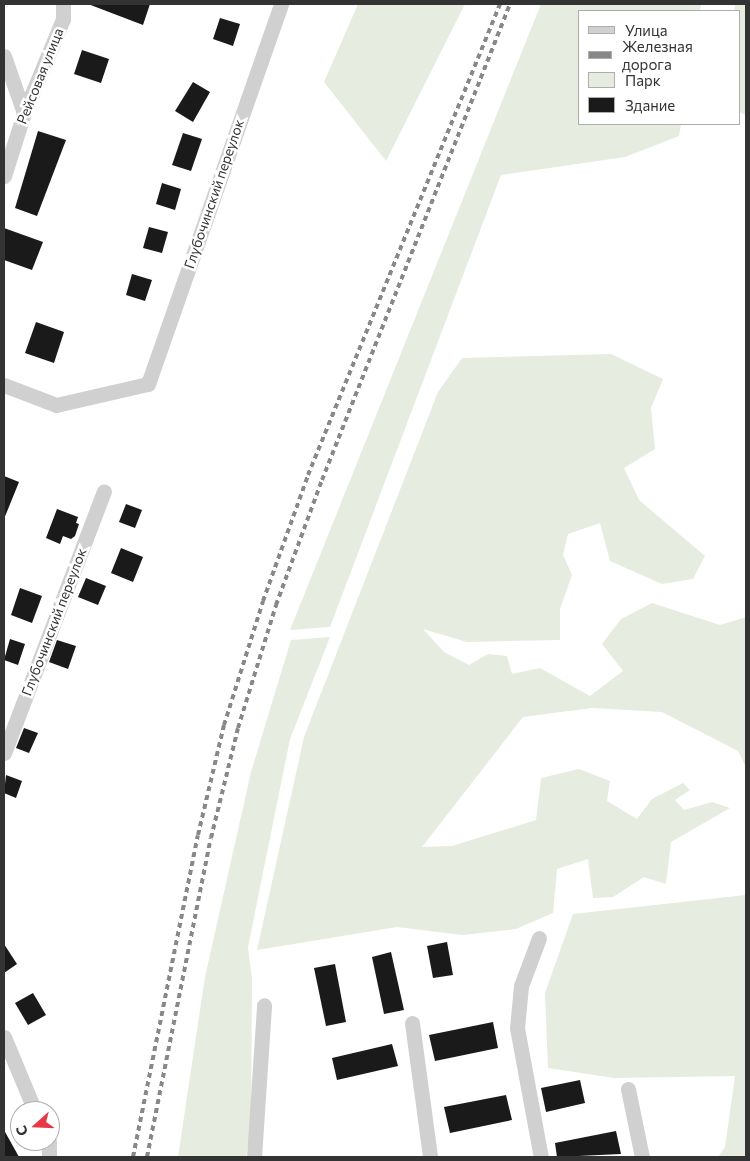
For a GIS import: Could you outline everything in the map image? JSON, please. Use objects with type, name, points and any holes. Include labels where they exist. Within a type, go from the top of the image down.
[{"type":"street","name":"Рейсовая улица","points":[[4,176],[24,113],[63,20],[63,4]]},
{"type":"street","name":"Глубочинский переулок","points":[[4,385],[56,405],[148,384],[281,4]]},
{"type":"street","points":[[4,56],[24,113]]},
{"type":"street","name":"Глубочинский переулок","points":[[4,754],[104,491]]},
{"type":"street","points":[[539,938],[522,986],[517,1028],[541,1157]]},
{"type":"street","points":[[254,1157],[264,1005]]},
{"type":"street","points":[[412,1023],[430,1157]]},
{"type":"street","points":[[4,1037],[32,1101]]},
{"type":"street","points":[[628,1090],[642,1157]]},
{"type":"green space","points":[[358,4],[465,4],[386,161],[324,82]]},
{"type":"green space","points":[[541,4],[701,4],[700,10],[578,10],[578,125],[681,125],[679,136],[625,157],[501,175],[330,627],[290,630]]},
{"type":"green space","points":[[735,4],[746,4],[746,115],[740,112],[740,10],[734,10]]},
{"type":"green space","points":[[611,354],[663,379],[651,408],[655,449],[624,468],[639,500],[705,556],[693,579],[662,584],[610,561],[600,523],[568,534],[563,555],[572,575],[560,609],[560,640],[467,642],[423,629],[444,652],[469,665],[488,654],[507,656],[512,674],[540,668],[590,696],[623,671],[602,644],[621,619],[652,603],[720,625],[746,617],[746,767],[738,751],[662,712],[592,708],[523,717],[422,847],[452,846],[536,820],[541,778],[579,769],[610,781],[607,801],[637,819],[652,799],[683,783],[690,790],[675,800],[684,810],[712,802],[730,808],[671,842],[666,884],[644,877],[613,897],[593,898],[588,859],[557,869],[553,913],[516,929],[462,935],[397,927],[257,950],[304,737],[438,392],[462,358]]},
{"type":"green space","points":[[330,637],[290,739],[248,947],[252,979],[251,1125],[246,1157],[178,1157],[205,977],[251,772],[291,640]]},
{"type":"green space","points":[[746,895],[746,1157],[718,1157],[725,1147],[735,1076],[614,1078],[548,1068],[545,993],[573,914]]},
{"type":"building","points":[[88,4],[150,4],[143,25]]},
{"type":"building","points":[[220,18],[240,24],[233,46],[213,39]]},
{"type":"building","points":[[82,50],[109,59],[101,83],[74,74]]},
{"type":"building","points":[[193,82],[210,92],[193,122],[175,111]]},
{"type":"building","points":[[38,131],[66,140],[37,216],[15,208]]},
{"type":"building","points":[[183,133],[202,139],[191,171],[172,165]]},
{"type":"building","points":[[162,183],[181,189],[175,210],[156,204]]},
{"type":"building","points":[[149,227],[168,232],[162,253],[143,248]]},
{"type":"building","points":[[4,228],[43,242],[32,270],[4,260]]},
{"type":"building","points":[[132,274],[152,280],[145,301],[126,295]]},
{"type":"building","points":[[36,322],[64,332],[54,363],[25,353]]},
{"type":"building","points":[[4,476],[19,482],[4,519]]},
{"type":"building","points":[[126,504],[142,510],[135,528],[119,522]]},
{"type":"building","points":[[57,509],[78,517],[76,523],[79,524],[75,536],[71,539],[63,536],[60,544],[46,538]]},
{"type":"building","points":[[121,548],[143,557],[133,582],[111,573]]},
{"type":"building","points":[[86,578],[106,586],[98,605],[78,597]]},
{"type":"building","points":[[20,588],[42,596],[32,623],[11,615]]},
{"type":"building","points":[[10,639],[25,644],[18,665],[4,660]]},
{"type":"building","points":[[57,640],[76,646],[68,669],[49,662]]},
{"type":"building","points":[[24,728],[38,733],[29,753],[16,748]]},
{"type":"building","points":[[6,775],[22,781],[16,798],[4,793]]},
{"type":"building","points":[[447,942],[453,975],[433,978],[427,946]]},
{"type":"building","points":[[4,944],[17,964],[4,973]]},
{"type":"building","points":[[391,952],[404,1010],[384,1014],[372,957]]},
{"type":"building","points":[[335,964],[346,1022],[326,1026],[314,968]]},
{"type":"building","points":[[33,993],[46,1015],[28,1025],[15,1003]]},
{"type":"building","points":[[493,1022],[498,1048],[435,1061],[429,1035]]},
{"type":"building","points":[[392,1044],[398,1066],[337,1080],[332,1058]]},
{"type":"building","points":[[580,1080],[585,1103],[546,1112],[541,1088]]},
{"type":"building","points":[[506,1095],[512,1120],[450,1133],[444,1107]]},
{"type":"building","points":[[4,1130],[10,1141],[10,1151],[16,1151],[19,1157],[4,1157]]},
{"type":"building","points":[[616,1131],[621,1154],[557,1157],[555,1143]]},
{"type":"railway","points":[[133,1157],[198,835],[224,725],[263,601],[308,475],[500,4]]},
{"type":"railway","points":[[147,1157],[211,838],[238,728],[276,605],[322,480],[510,4]]}]
